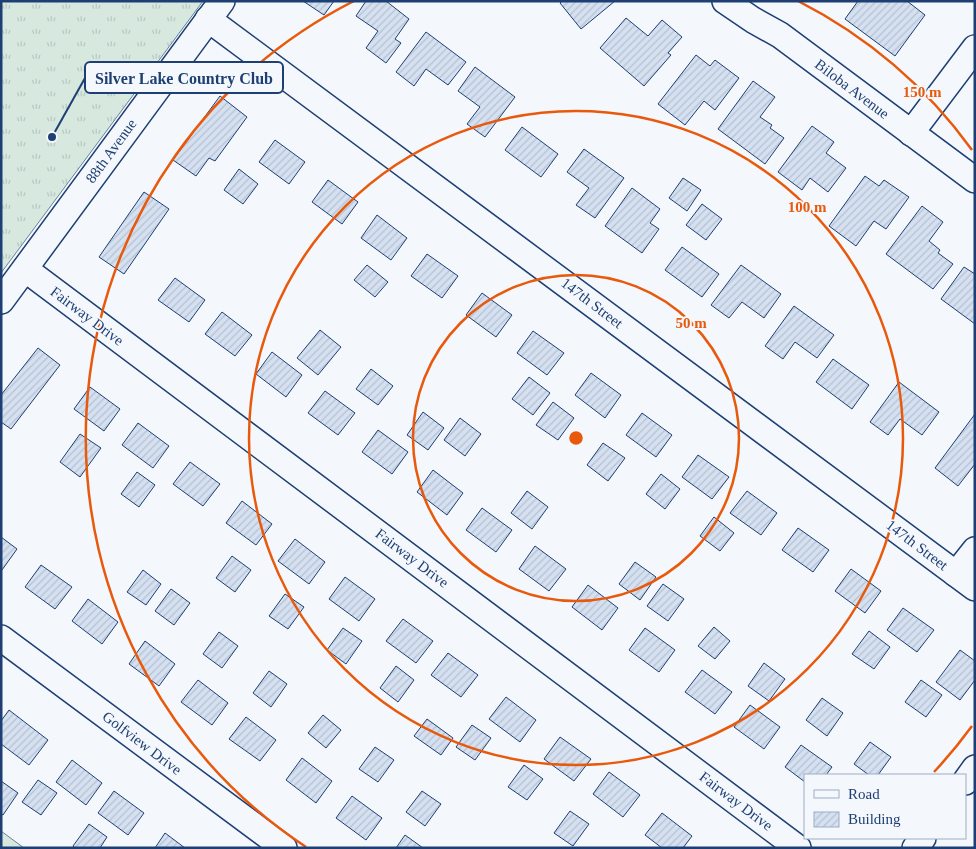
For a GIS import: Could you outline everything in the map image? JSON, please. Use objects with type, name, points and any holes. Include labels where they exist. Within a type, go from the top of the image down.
[{"type":"street","name":"Biloba Avenue","points":[[726,1],[753,20],[780,35],[975,180]]},
{"type":"street","name":"88th Avenue","points":[[1,301],[215,10]]},
{"type":"street","name":"147th Street","points":[[215,10],[966,581]]},
{"type":"street","points":[[912,133],[975,48]]},
{"type":"street","name":"Fairway Drive","points":[[25,269],[798,848]]},
{"type":"street","points":[[966,581],[975,550]]},
{"type":"street","name":"Golfview Drive","points":[[1,638],[284,848]]},
{"type":"street","points":[[966,781],[975,768]]},
{"type":"green space","points":[[1,1],[203,1],[1,273]]},
{"type":"green space","points":[[1,831],[24,848],[1,848]]},
{"type":"building","points":[[303,1],[334,1],[324,15]]},
{"type":"building","points":[[366,1],[386,1],[409,19],[395,39],[401,43],[386,63],[366,48],[378,31],[356,16]]},
{"type":"building","points":[[562,1],[615,1],[581,29],[560,3]]},
{"type":"building","points":[[858,1],[907,1],[925,15],[895,56],[845,19]]},
{"type":"building","points":[[626,18],[648,36],[662,20],[682,37],[668,53],[671,55],[644,86],[600,48]]},
{"type":"building","points":[[426,32],[466,62],[448,85],[426,69],[414,86],[396,72]]},
{"type":"building","points":[[696,55],[710,66],[715,60],[739,78],[715,110],[704,101],[685,125],[658,104]]},
{"type":"building","points":[[475,67],[515,97],[485,137],[467,124],[480,107],[458,91]]},
{"type":"building","points":[[753,81],[775,97],[760,117],[772,125],[770,128],[784,138],[765,164],[718,129]]},
{"type":"building","points":[[220,96],[247,117],[215,161],[209,158],[196,176],[173,160]]},
{"type":"building","points":[[812,126],[834,142],[826,153],[846,168],[828,192],[810,178],[802,190],[778,172]]},
{"type":"building","points":[[522,127],[558,154],[541,177],[505,150]]},
{"type":"building","points":[[275,140],[305,162],[289,184],[259,162]]},
{"type":"building","points":[[584,149],[624,178],[595,218],[576,205],[589,188],[567,172]]},
{"type":"building","points":[[239,169],[258,184],[243,204],[224,190]]},
{"type":"building","points":[[865,176],[879,186],[884,180],[909,197],[886,229],[874,221],[856,246],[829,226]]},
{"type":"building","points":[[683,178],[701,190],[687,211],[669,198]]},
{"type":"building","points":[[328,180],[358,202],[342,224],[312,202]]},
{"type":"building","points":[[632,188],[660,209],[650,223],[659,229],[642,253],[605,226]]},
{"type":"building","points":[[144,192],[169,209],[124,274],[99,257]]},
{"type":"building","points":[[702,204],[722,219],[706,240],[686,225]]},
{"type":"building","points":[[922,206],[943,222],[929,241],[940,250],[938,253],[953,264],[933,289],[886,254]]},
{"type":"building","points":[[377,215],[407,238],[391,260],[361,238]]},
{"type":"building","points":[[682,247],[719,274],[702,297],[665,270]]},
{"type":"building","points":[[427,254],[458,276],[442,298],[411,276]]},
{"type":"building","points":[[367,265],[388,282],[375,297],[354,280]]},
{"type":"building","points":[[741,265],[781,294],[764,318],[742,302],[729,318],[711,305]]},
{"type":"building","points":[[964,267],[975,274],[975,324],[941,299]]},
{"type":"building","points":[[175,278],[205,300],[189,322],[158,300]]},
{"type":"building","points":[[482,293],[512,315],[496,337],[466,315]]},
{"type":"building","points":[[794,306],[834,335],[817,358],[795,342],[783,359],[765,346]]},
{"type":"building","points":[[222,312],[252,335],[235,356],[205,334]]},
{"type":"building","points":[[320,330],[341,347],[318,375],[297,358]]},
{"type":"building","points":[[533,331],[564,353],[547,375],[517,353]]},
{"type":"building","points":[[38,348],[60,365],[11,429],[1,422],[1,395]]},
{"type":"building","points":[[272,352],[302,375],[286,397],[256,374]]},
{"type":"building","points":[[833,359],[869,385],[852,409],[816,382]]},
{"type":"building","points":[[371,369],[393,386],[378,405],[356,389]]},
{"type":"building","points":[[591,373],[621,395],[605,418],[575,395]]},
{"type":"building","points":[[529,377],[550,393],[533,415],[512,399]]},
{"type":"building","points":[[899,382],[939,412],[922,435],[900,419],[888,435],[870,422]]},
{"type":"building","points":[[90,387],[120,409],[104,431],[74,409]]},
{"type":"building","points":[[325,391],[355,413],[338,435],[308,413]]},
{"type":"building","points":[[553,402],[574,418],[558,440],[536,425]]},
{"type":"building","points":[[423,412],[444,428],[428,450],[407,435]]},
{"type":"building","points":[[642,413],[672,435],[656,457],[626,435]]},
{"type":"building","points":[[975,414],[975,464],[958,486],[935,468]]},
{"type":"building","points":[[460,418],[481,434],[465,456],[444,440]]},
{"type":"building","points":[[138,423],[169,446],[153,468],[122,445]]},
{"type":"building","points":[[378,430],[408,452],[392,474],[362,452]]},
{"type":"building","points":[[80,434],[101,448],[80,477],[60,462]]},
{"type":"building","points":[[603,443],[625,458],[608,481],[587,465]]},
{"type":"building","points":[[698,455],[729,477],[712,499],[682,477]]},
{"type":"building","points":[[190,462],[220,484],[203,506],[173,484]]},
{"type":"building","points":[[433,470],[463,493],[447,515],[417,492]]},
{"type":"building","points":[[137,472],[155,485],[139,507],[121,494]]},
{"type":"building","points":[[661,474],[680,489],[665,509],[646,494]]},
{"type":"building","points":[[527,491],[548,507],[532,529],[511,513]]},
{"type":"building","points":[[747,491],[777,513],[761,535],[730,513]]},
{"type":"building","points":[[242,501],[272,524],[256,545],[226,523]]},
{"type":"building","points":[[482,508],[512,530],[496,552],[466,530]]},
{"type":"building","points":[[714,517],[734,533],[720,551],[700,536]]},
{"type":"building","points":[[798,528],[829,550],[813,572],[782,550]]},
{"type":"building","points":[[1,537],[17,549],[2,570],[1,570]]},
{"type":"building","points":[[295,539],[325,562],[309,584],[278,561]]},
{"type":"building","points":[[535,546],[566,569],[549,591],[519,569]]},
{"type":"building","points":[[232,556],[251,570],[235,592],[216,578]]},
{"type":"building","points":[[635,562],[656,577],[640,600],[619,584]]},
{"type":"building","points":[[41,565],[72,587],[55,609],[25,587]]},
{"type":"building","points":[[851,569],[881,591],[865,613],[835,591]]},
{"type":"building","points":[[143,570],[161,584],[146,605],[127,592]]},
{"type":"building","points":[[345,577],[375,599],[359,621],[329,599]]},
{"type":"building","points":[[663,584],[684,599],[668,621],[647,606]]},
{"type":"building","points":[[588,585],[618,608],[602,630],[572,607]]},
{"type":"building","points":[[171,589],[190,603],[174,625],[155,611]]},
{"type":"building","points":[[285,594],[304,607],[288,629],[269,616]]},
{"type":"building","points":[[88,599],[118,622],[102,644],[72,621]]},
{"type":"building","points":[[903,608],[934,630],[917,652],[887,630]]},
{"type":"building","points":[[403,619],[433,641],[416,663],[386,641]]},
{"type":"building","points":[[714,627],[730,641],[715,659],[698,646]]},
{"type":"building","points":[[343,628],[362,641],[346,664],[327,650]]},
{"type":"building","points":[[645,628],[675,650],[659,672],[629,650]]},
{"type":"building","points":[[869,631],[890,647],[874,669],[852,654]]},
{"type":"building","points":[[219,632],[238,646],[222,668],[203,654]]},
{"type":"building","points":[[145,641],[175,664],[159,686],[129,664]]},
{"type":"building","points":[[960,650],[975,661],[975,680],[960,700],[936,682]]},
{"type":"building","points":[[448,653],[478,675],[461,697],[431,675]]},
{"type":"building","points":[[764,663],[785,679],[769,701],[748,686]]},
{"type":"building","points":[[396,666],[414,680],[398,702],[380,688]]},
{"type":"building","points":[[702,670],[732,692],[715,714],[685,692]]},
{"type":"building","points":[[269,671],[287,684],[271,707],[253,693]]},
{"type":"building","points":[[198,680],[228,703],[212,725],[181,702]]},
{"type":"building","points":[[921,680],[942,695],[926,717],[905,702]]},
{"type":"building","points":[[506,697],[536,720],[520,742],[489,719]]},
{"type":"building","points":[[822,698],[843,713],[827,736],[806,720]]},
{"type":"building","points":[[750,705],[780,727],[764,749],[734,727]]},
{"type":"building","points":[[9,710],[48,740],[29,765],[1,744],[1,721]]},
{"type":"building","points":[[323,715],[341,730],[326,748],[308,733]]},
{"type":"building","points":[[246,717],[276,740],[260,761],[229,739]]},
{"type":"building","points":[[427,719],[453,738],[441,755],[414,736]]},
{"type":"building","points":[[472,725],[491,738],[475,760],[456,747]]},
{"type":"building","points":[[560,737],[591,759],[574,781],[544,759]]},
{"type":"building","points":[[870,742],[891,757],[879,774],[868,774],[854,764]]},
{"type":"building","points":[[801,745],[832,767],[827,774],[804,774],[804,781],[785,767]]},
{"type":"building","points":[[375,747],[394,760],[378,782],[359,769]]},
{"type":"building","points":[[302,758],[332,781],[316,803],[286,780]]},
{"type":"building","points":[[72,760],[102,783],[86,805],[56,782]]},
{"type":"building","points":[[524,765],[543,779],[527,800],[508,787]]},
{"type":"building","points":[[609,772],[640,795],[623,817],[593,794]]},
{"type":"building","points":[[38,780],[57,793],[41,815],[22,802]]},
{"type":"building","points":[[1,781],[18,793],[3,815],[1,814]]},
{"type":"building","points":[[114,791],[144,813],[128,835],[98,813]]},
{"type":"building","points":[[422,791],[441,804],[425,826],[406,812]]},
{"type":"building","points":[[352,796],[382,818],[366,840],[336,818]]},
{"type":"building","points":[[570,811],[589,824],[573,846],[554,833]]},
{"type":"building","points":[[662,813],[692,836],[683,848],[662,848],[645,835]]},
{"type":"building","points":[[89,824],[107,837],[100,848],[75,848],[73,846]]},
{"type":"building","points":[[165,833],[185,848],[155,848]]},
{"type":"building","points":[[405,835],[423,848],[396,848]]},
{"type":"place","name":"Silver Lake Country Club","points":[[52,137]]}]
